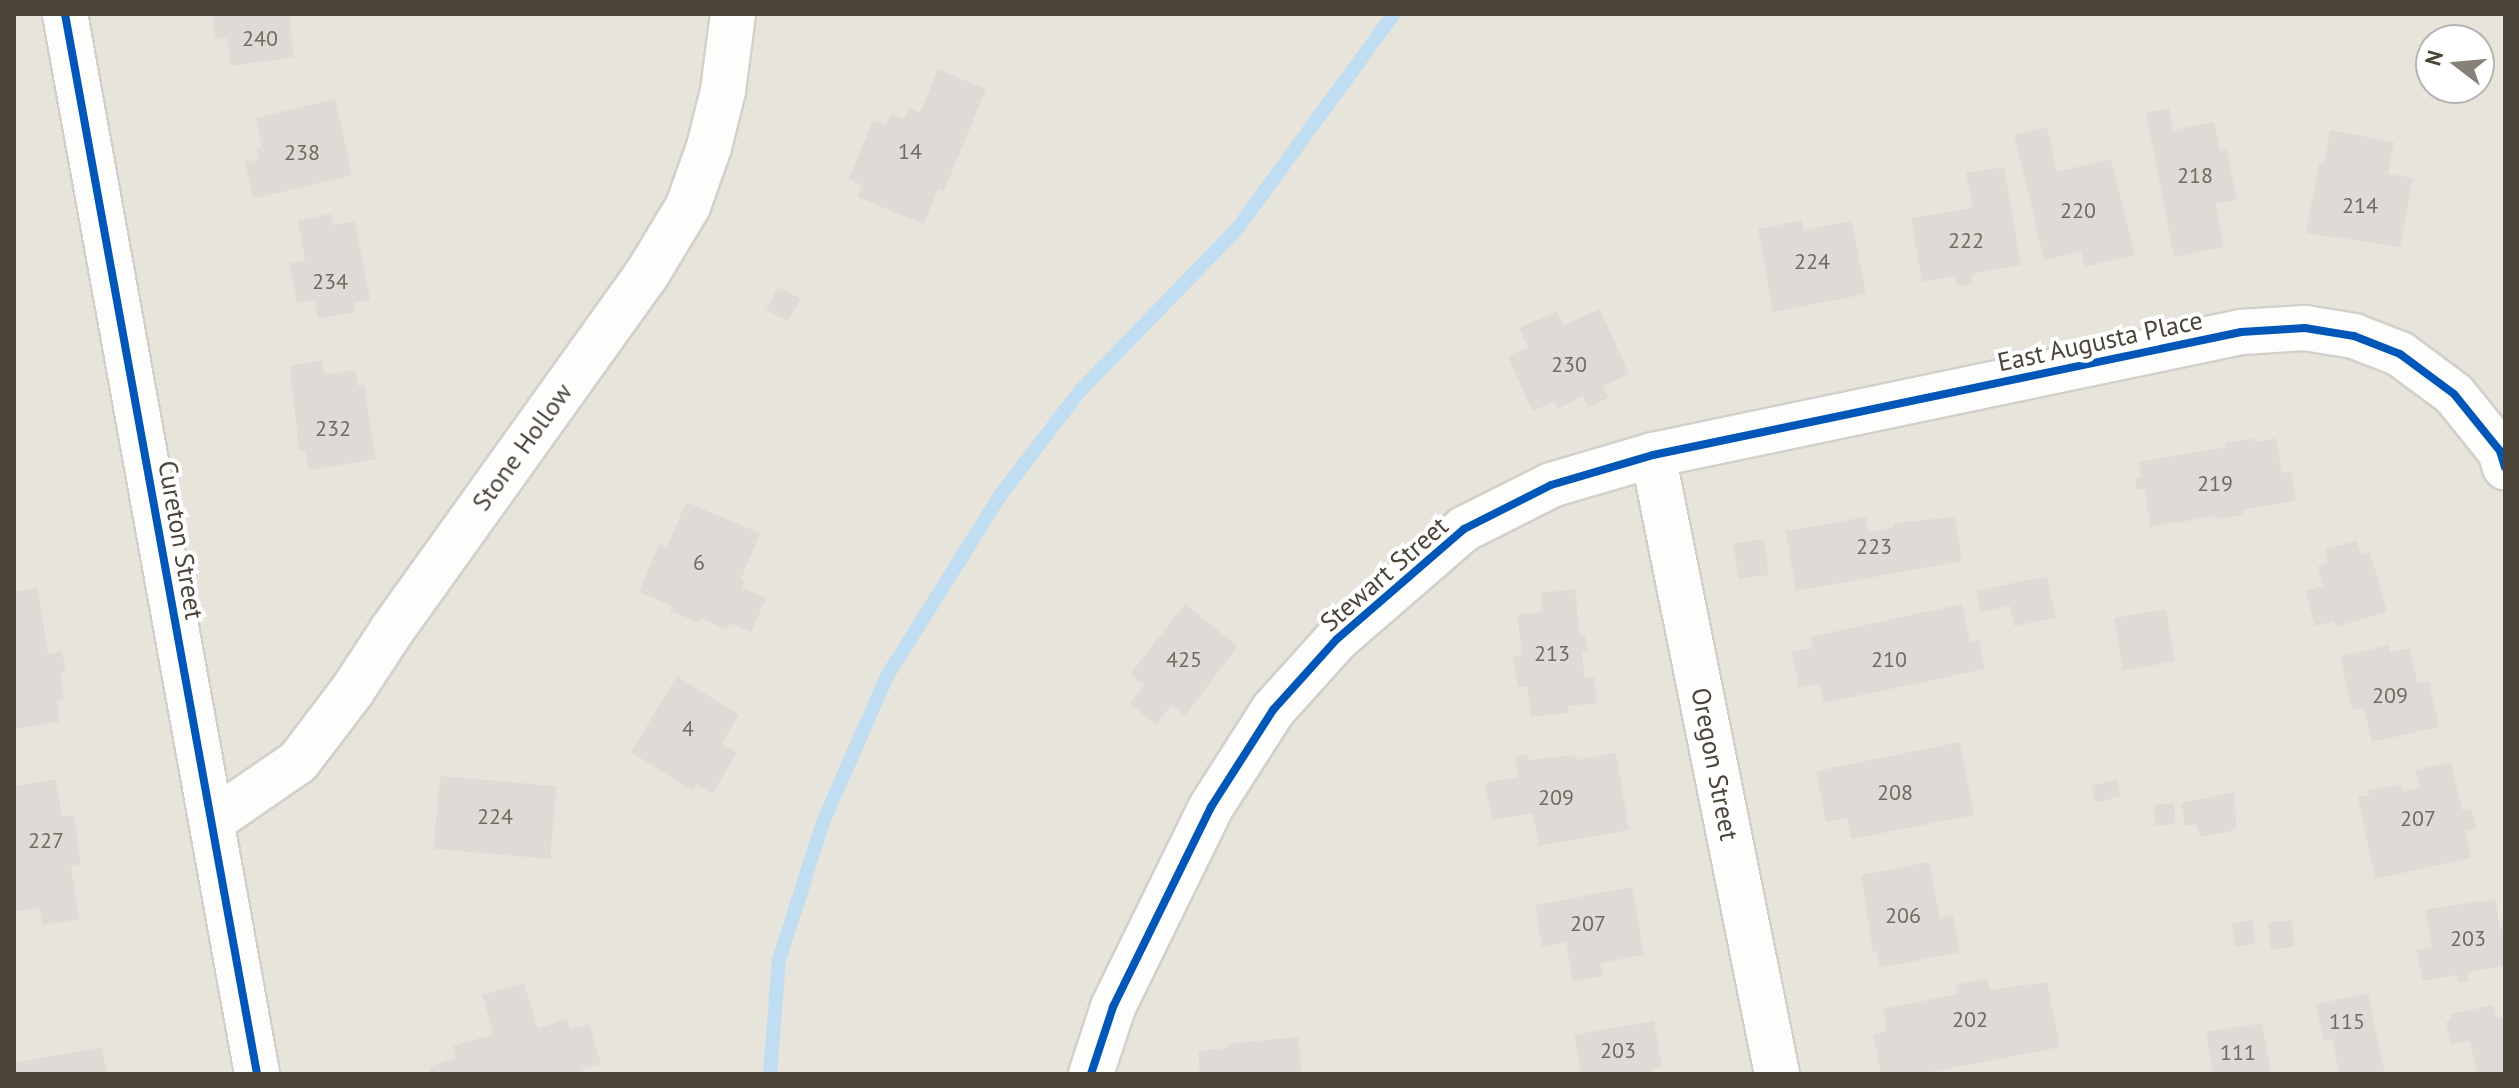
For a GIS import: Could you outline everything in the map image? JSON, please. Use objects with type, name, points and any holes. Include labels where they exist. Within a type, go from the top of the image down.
[{"type":"street","name":"Cureton Street","points":[[65,14],[257,1074]]},
{"type":"street","name":"Stone Hollow","points":[[212,821],[298,762],[352,691],[401,617],[647,274],[688,206],[709,147],[723,91],[733,14]]},
{"type":"street","name":"East Augusta Place","points":[[1653,455],[2241,332],[2305,328],[2354,336],[2400,354],[2454,394],[2500,451],[2505,467]]},
{"type":"street","name":"Stewart Street","points":[[1091,1074],[1113,1007],[1211,807],[1273,710],[1337,639],[1464,529],[1551,485],[1653,455]]},
{"type":"street","name":"Oregon Street","points":[[1653,455],[1777,1074]]},
{"type":"shaded area","points":[[14,14],[2505,14],[2505,1074],[14,1074]]},
{"type":"building","points":[[212,14],[289,14],[294,57],[231,66],[227,38],[216,40]]},
{"type":"building","points":[[938,69],[986,89],[944,191],[938,189],[924,224],[857,197],[862,185],[849,179],[873,120],[886,125],[891,114],[904,119],[909,107],[920,113]]},
{"type":"building","points":[[335,99],[352,175],[253,199],[245,162],[259,159],[256,148],[262,146],[255,118]]},
{"type":"building","points":[[2169,108],[2173,130],[2214,122],[2220,151],[2227,150],[2237,200],[2216,204],[2224,247],[2174,257],[2146,113]]},
{"type":"building","points":[[2047,127],[2057,172],[2111,159],[2135,255],[2084,267],[2081,251],[2044,260],[2014,135]]},
{"type":"building","points":[[2330,130],[2394,142],[2388,174],[2413,178],[2400,247],[2306,233],[2319,163],[2324,164]]},
{"type":"building","points":[[2004,167],[2021,265],[1972,274],[1973,284],[1957,287],[1955,276],[1922,282],[1911,218],[1973,208],[1966,173]]},
{"type":"building","points":[[331,214],[333,225],[355,221],[370,300],[354,303],[356,312],[318,319],[315,300],[297,303],[289,263],[305,260],[298,220]]},
{"type":"building","points":[[1802,220],[1804,230],[1852,221],[1866,294],[1773,312],[1758,229]]},
{"type":"building","points":[[778,287],[800,298],[788,322],[766,310]]},
{"type":"building","points":[[1600,309],[1629,374],[1603,386],[1609,398],[1588,407],[1583,396],[1557,409],[1554,402],[1532,411],[1508,356],[1528,347],[1519,328],[1557,311],[1564,325]]},
{"type":"building","points":[[322,360],[324,375],[356,370],[358,386],[364,385],[376,459],[308,470],[305,450],[299,451],[290,366]]},
{"type":"building","points":[[2254,438],[2255,442],[2276,438],[2282,473],[2291,471],[2296,501],[2242,510],[2243,515],[2215,520],[2215,516],[2150,527],[2145,489],[2137,490],[2135,479],[2141,478],[2139,462],[2227,447],[2225,443]]},
{"type":"building","points":[[686,502],[760,533],[741,579],[745,580],[742,588],[766,598],[751,632],[729,623],[726,629],[700,618],[698,622],[670,611],[672,606],[639,592],[659,544],[667,547]]},
{"type":"building","points":[[1866,517],[1868,532],[1894,527],[1894,523],[1955,517],[1962,561],[1796,591],[1786,531]]},
{"type":"building","points":[[1764,539],[1769,575],[1738,579],[1733,543]]},
{"type":"building","points":[[2357,541],[2361,555],[2370,552],[2387,612],[2336,627],[2334,621],[2315,626],[2305,591],[2323,586],[2318,566],[2328,563],[2325,549]]},
{"type":"building","points":[[2047,576],[2056,618],[2014,626],[2010,606],[1981,612],[1976,591]]},
{"type":"building","points":[[38,588],[48,654],[62,651],[66,672],[60,673],[64,699],[57,701],[60,722],[16,729],[14,592]]},
{"type":"building","points":[[1575,589],[1580,636],[1585,636],[1588,652],[1582,653],[1585,678],[1594,677],[1597,703],[1568,706],[1568,713],[1531,717],[1527,686],[1518,687],[1513,657],[1522,656],[1517,615],[1543,611],[1541,593]]},
{"type":"building","points":[[1185,604],[1238,646],[1185,716],[1171,705],[1156,725],[1130,704],[1144,685],[1130,674]]},
{"type":"building","points":[[1962,604],[1970,642],[1979,640],[1985,669],[1824,703],[1820,684],[1799,688],[1792,652],[1813,648],[1810,637]]},
{"type":"building","points":[[2166,609],[2175,661],[2123,670],[2114,618]]},
{"type":"building","points":[[2389,645],[2391,652],[2409,648],[2418,683],[2429,681],[2439,727],[2372,742],[2364,708],[2352,710],[2340,656]]},
{"type":"building","points":[[677,676],[739,715],[722,743],[737,753],[712,794],[696,784],[693,791],[631,752]]},
{"type":"building","points":[[1960,742],[1974,815],[1851,839],[1847,818],[1826,822],[1816,771]]},
{"type":"building","points":[[1616,753],[1629,830],[1539,846],[1533,813],[1492,820],[1485,783],[1518,777],[1515,756],[1528,754],[1528,760],[1575,755],[1576,760]]},
{"type":"building","points":[[2451,762],[2462,810],[2471,808],[2476,829],[2465,831],[2471,858],[2375,879],[2358,797],[2369,795],[2368,791],[2400,784],[2402,792],[2420,788],[2415,770]]},
{"type":"building","points":[[440,776],[557,786],[550,859],[434,849]]},
{"type":"building","points":[[56,779],[62,817],[74,815],[81,864],[71,866],[79,919],[42,925],[40,908],[14,912],[14,786]]},
{"type":"building","points":[[2117,780],[2121,797],[2095,802],[2092,786]]},
{"type":"building","points":[[2235,792],[2236,830],[2200,837],[2197,824],[2185,826],[2181,803]]},
{"type":"building","points":[[2174,803],[2176,824],[2155,826],[2153,805]]},
{"type":"building","points":[[1929,862],[1940,918],[1953,915],[1960,952],[1880,968],[1877,951],[1873,952],[1861,875]]},
{"type":"building","points":[[1632,887],[1644,955],[1600,963],[1603,976],[1573,982],[1566,942],[1542,947],[1535,905]]},
{"type":"building","points":[[2495,899],[2500,929],[2505,928],[2505,966],[2468,972],[2469,981],[2458,983],[2457,975],[2422,981],[2417,950],[2432,948],[2425,910]]},
{"type":"building","points":[[2252,920],[2256,944],[2235,947],[2231,923]]},
{"type":"building","points":[[2292,920],[2295,947],[2271,949],[2268,923]]},
{"type":"building","points":[[1987,978],[1990,990],[2047,982],[2060,1047],[1921,1074],[1881,1074],[1873,1034],[1887,1031],[1883,1009],[1957,994],[1956,985]]},
{"type":"building","points":[[524,983],[538,1028],[567,1019],[570,1030],[589,1024],[601,1064],[582,1069],[584,1074],[431,1074],[429,1067],[456,1058],[453,1046],[494,1034],[482,995]]},
{"type":"building","points":[[2368,993],[2385,1074],[2339,1074],[2332,1039],[2323,1040],[2316,1004]]},
{"type":"building","points":[[2493,1005],[2496,1018],[2505,1016],[2505,1074],[2477,1074],[2470,1041],[2451,1045],[2446,1022],[2451,1021],[2450,1014]]},
{"type":"building","points":[[1654,1021],[1662,1067],[1653,1069],[1654,1074],[1581,1074],[1574,1035]]},
{"type":"building","points":[[2262,1023],[2271,1074],[2213,1074],[2206,1032]]},
{"type":"building","points":[[1298,1037],[1302,1074],[1200,1074],[1198,1051],[1227,1048],[1227,1044]]},
{"type":"building","points":[[102,1047],[107,1074],[14,1074],[14,1063]]},
{"type":"waterway","points":[[770,1074],[779,960],[823,822],[887,676],[1002,493],[1080,391],[1237,229],[1394,14]]},
{"type":"cycle path","points":[[65,14],[257,1074]]},
{"type":"cycle path","points":[[1091,1074],[1113,1007],[1211,807],[1273,710],[1337,639],[1464,529],[1551,485],[1653,455],[2241,332],[2305,328],[2354,336],[2400,354],[2454,394],[2500,451],[2505,467]]}]
